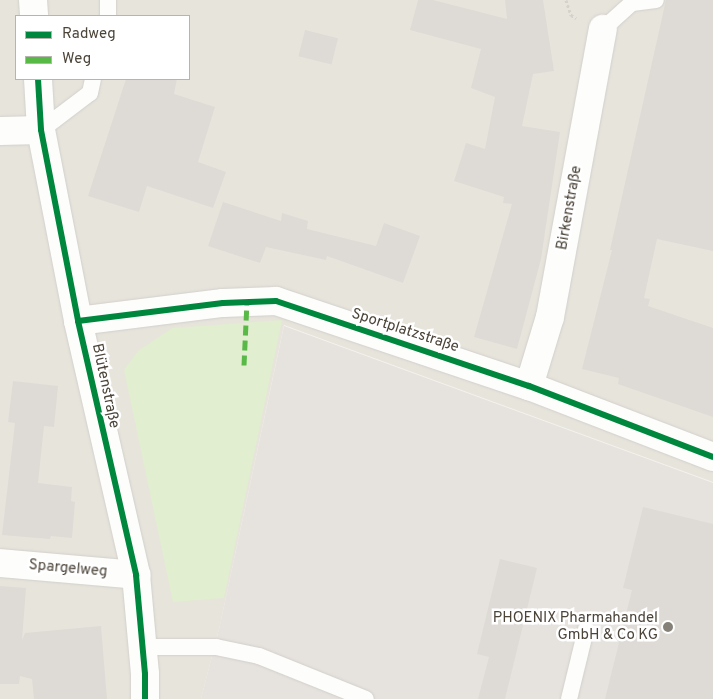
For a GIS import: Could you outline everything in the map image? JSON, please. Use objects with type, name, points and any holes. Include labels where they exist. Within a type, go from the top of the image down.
[{"type":"street","points":[[33,0],[34,15]]},
{"type":"street","name":"Birkenstraße","points":[[529,386],[550,317],[602,29]]},
{"type":"street","name":"Blütenstraße","points":[[38,80],[42,130],[78,321],[136,576],[145,699]]},
{"type":"street","points":[[0,132],[42,130]]},
{"type":"street","name":"Sportplatzstraße","points":[[78,321],[223,303],[276,301],[529,386],[713,456]]},
{"type":"street","name":"Spargelweg","points":[[0,563],[136,576]]},
{"type":"lane","points":[[108,0],[108,15]]},
{"type":"lane","points":[[602,29],[632,3],[656,0]]},
{"type":"lane","points":[[42,130],[90,93],[93,80]]},
{"type":"lane","points":[[569,699],[586,629]]},
{"type":"lane","points":[[142,648],[184,645],[216,647],[259,656],[366,699]]},
{"type":"shaded area","points":[[0,0],[713,0],[713,482],[284,325],[220,625],[201,699],[0,699]]},
{"type":"shaded area","points":[[284,326],[713,483],[713,699],[201,699],[220,625]]},
{"type":"green space","points":[[282,320],[224,598],[173,602],[124,370],[138,351],[172,328]]},
{"type":"building","points":[[418,0],[433,0],[507,19],[505,0],[543,0],[554,71],[533,74],[522,126],[560,132],[541,259],[517,349],[474,337],[512,204],[503,203],[504,197],[454,181],[466,143],[485,149],[495,97],[471,88],[481,49],[410,30]]},
{"type":"building","points":[[666,0],[713,0],[713,251],[657,239],[644,298],[650,299],[648,306],[713,328],[713,417],[618,384],[619,378],[582,369],[612,250],[610,250]]},
{"type":"building","points":[[305,30],[338,38],[331,64],[298,56]]},
{"type":"building","points":[[126,80],[177,80],[174,94],[215,107],[198,162],[226,172],[213,208],[147,186],[139,212],[88,196]]},
{"type":"building","points":[[223,202],[281,221],[282,213],[308,221],[307,229],[376,246],[384,223],[420,236],[403,283],[327,256],[326,260],[266,247],[260,263],[208,246]]},
{"type":"building","points":[[13,381],[58,386],[54,427],[44,426],[38,483],[72,487],[71,501],[75,502],[72,538],[51,536],[50,539],[2,535],[15,423],[8,422]]},
{"type":"building","name":"PHOENIX Pharmahandel GmbH & Co KG","points":[[643,507],[713,524],[713,699],[605,699],[632,590],[623,588]]},
{"type":"building","points":[[500,559],[537,568],[505,699],[478,699],[489,657],[477,654]]},
{"type":"building","points":[[0,586],[26,588],[22,640],[25,633],[101,626],[107,699],[34,699],[32,679],[20,676],[19,684],[0,684]]},
{"type":"marked path","points":[[244,365],[247,302]]},
{"type":"cycle path","points":[[38,80],[41,130],[78,321],[136,575],[145,674],[145,699]]},
{"type":"cycle path","points":[[78,321],[223,303],[276,301],[529,386],[713,457]]},
{"type":"place","name":"PHOENIX Pharmahandel GmbH & Co KG","points":[[668,627]]}]
